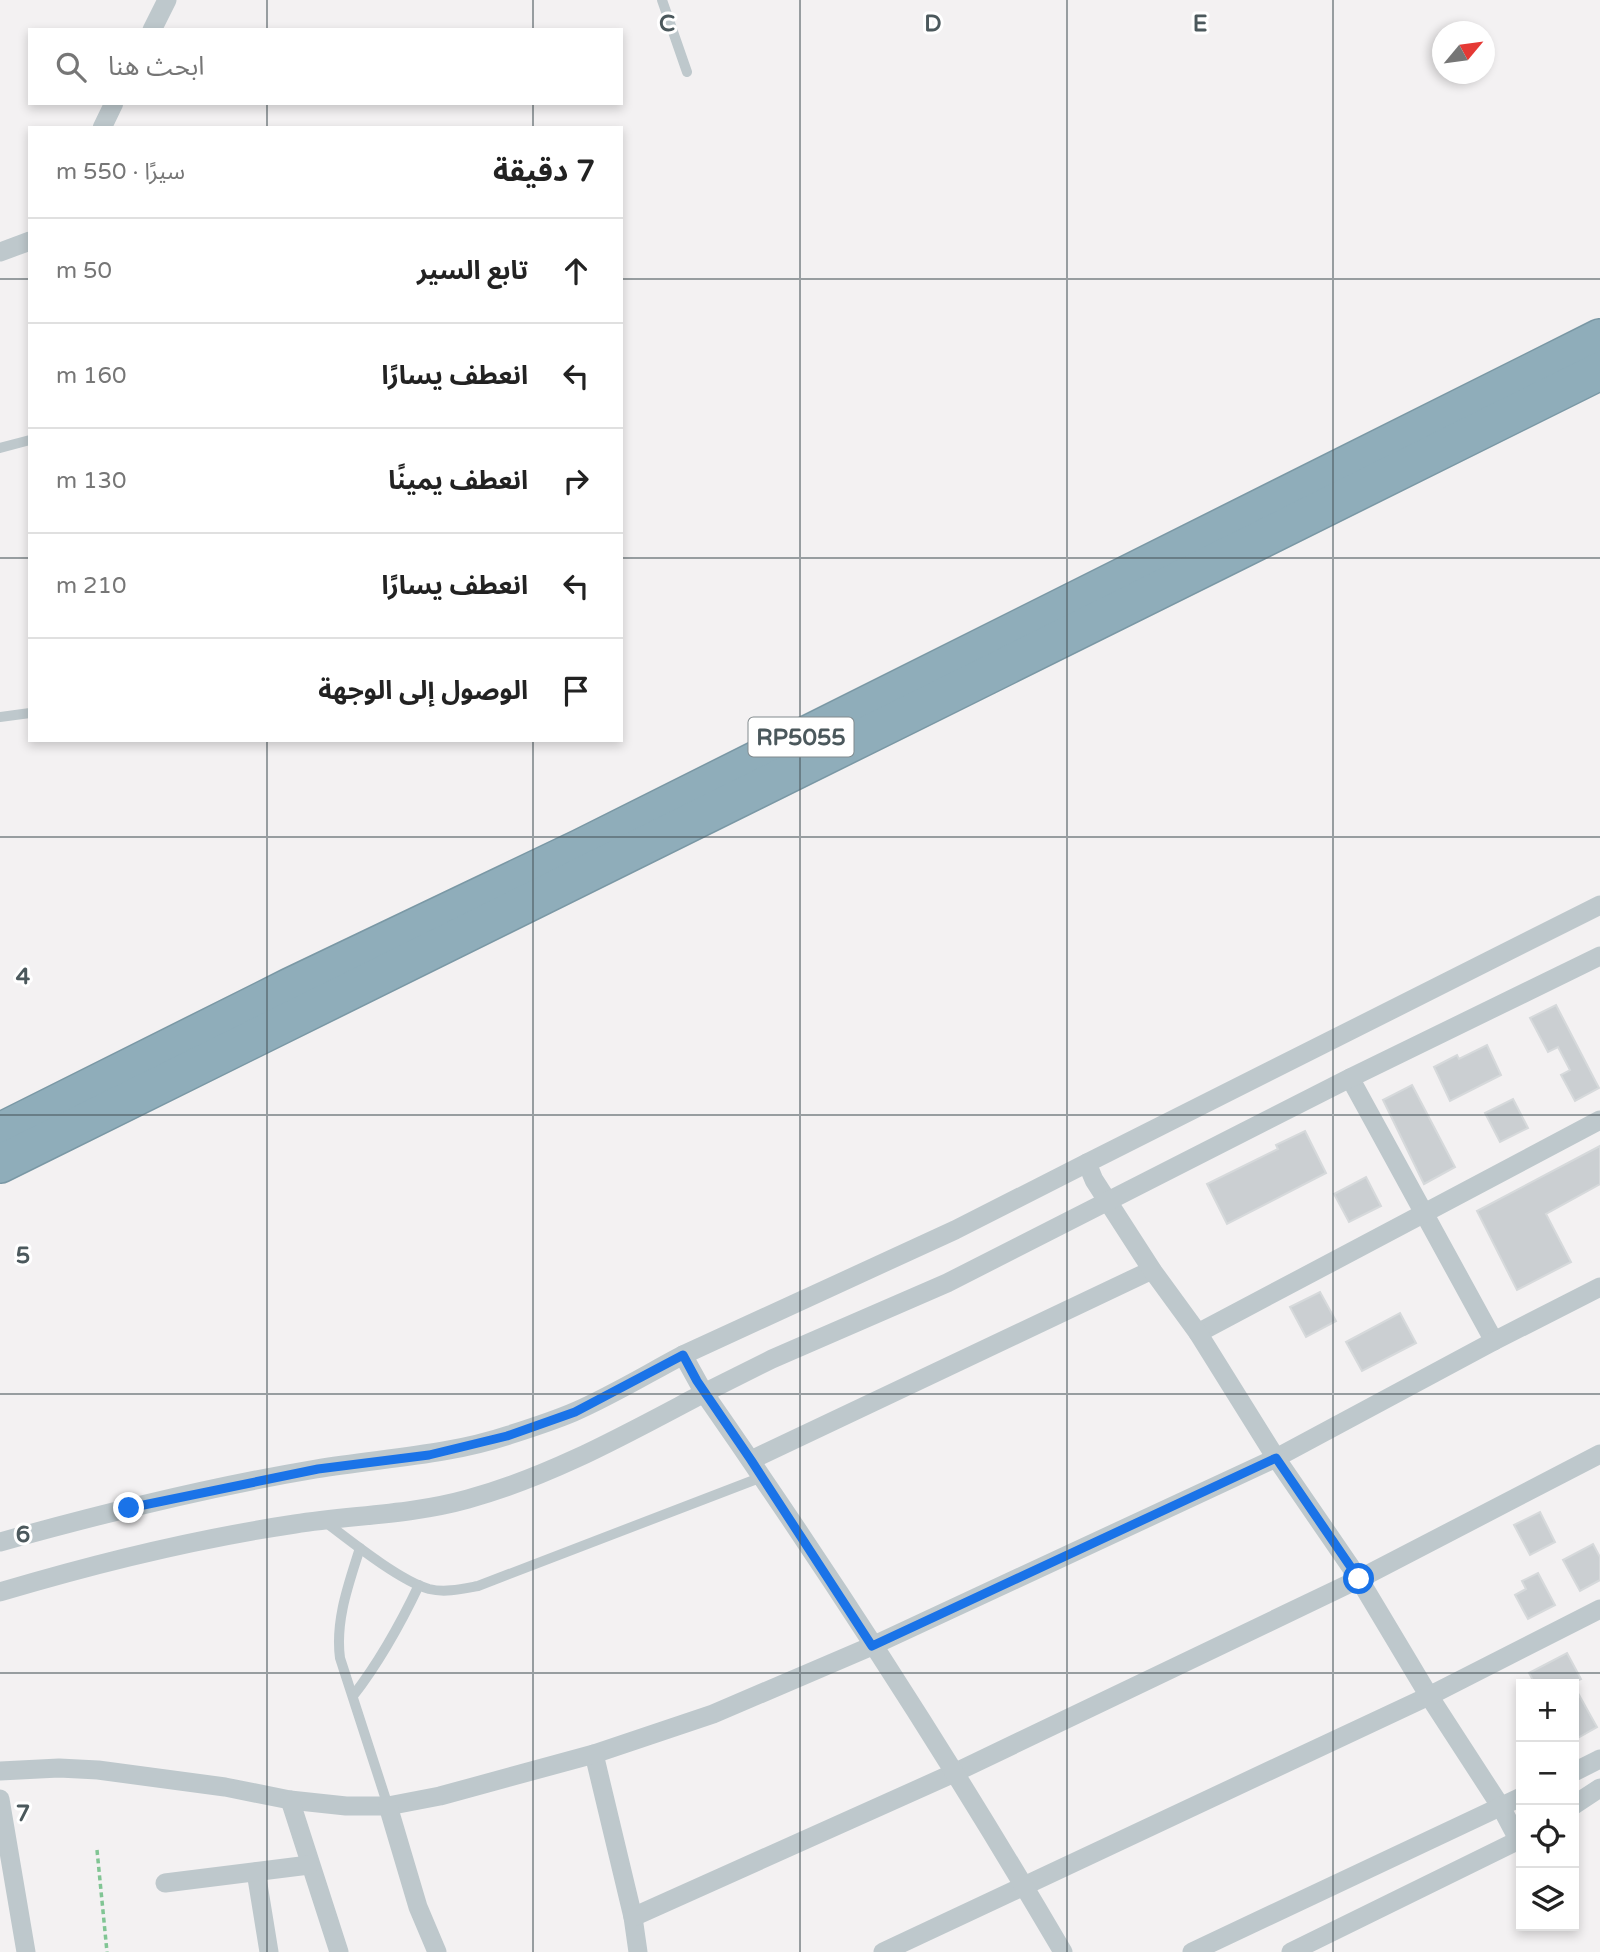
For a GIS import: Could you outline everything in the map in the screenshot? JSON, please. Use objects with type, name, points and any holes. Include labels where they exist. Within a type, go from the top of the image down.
[{"type":"highway","name":"RP5055","points":[[0,1132],[290,987],[569,853],[1600,338]]},
{"type":"highway","name":"RP5055","points":[[0,1164],[587,876],[1600,371]]},
{"type":"street","points":[[153,28],[167,0]]},
{"type":"street","points":[[103,126],[113,105]]},
{"type":"street","points":[[0,251],[28,242]]},
{"type":"street","points":[[0,1542],[129,1508],[267,1478],[429,1455],[473,1445],[575,1412],[683,1355],[955,1230],[1600,905]]},
{"type":"street","points":[[0,1592],[92,1565],[185,1544],[296,1523],[430,1509],[526,1480],[600,1448],[772,1359],[947,1283],[1350,1078],[1600,956]]},
{"type":"street","points":[[1350,1078],[1494,1341]]},
{"type":"street","points":[[1198,1332],[1600,1120]]},
{"type":"street","points":[[1087,1163],[1094,1180],[1152,1270],[1198,1332],[1276,1458],[1359,1579],[1516,1833]]},
{"type":"street","points":[[751,1460],[1152,1270]]},
{"type":"street","points":[[0,1771],[59,1768],[98,1770],[225,1787],[290,1800],[346,1806],[388,1805],[440,1796],[594,1754],[713,1714],[872,1646],[1276,1458],[1600,1287]]},
{"type":"street","points":[[683,1355],[704,1392],[954,1773],[1063,1952]]},
{"type":"street","points":[[633,1917],[954,1773],[1359,1579],[1600,1454]]},
{"type":"street","points":[[883,1952],[1429,1696],[1600,1609]]},
{"type":"street","points":[[594,1754],[633,1917],[638,1952]]},
{"type":"street","points":[[1579,1770],[1600,1759]]},
{"type":"street","points":[[1579,1802],[1600,1788]]},
{"type":"street","points":[[0,1799],[3,1835],[26,1952]]},
{"type":"street","points":[[290,1800],[339,1952]]},
{"type":"street","points":[[1192,1952],[1516,1800]]},
{"type":"street","points":[[388,1805],[418,1907],[437,1952]]},
{"type":"street","points":[[1291,1952],[1516,1842]]},
{"type":"street","points":[[165,1883],[309,1865]]},
{"type":"street","points":[[256,1872],[269,1952]]},
{"type":"lane","points":[[662,0],[687,72]]},
{"type":"lane","points":[[0,448],[28,441]]},
{"type":"lane","points":[[0,717],[28,713]]},
{"type":"lane","points":[[323,1521],[419,1585],[431,1590],[444,1590],[478,1586],[762,1477]]},
{"type":"lane","points":[[360,1548],[344,1601],[340,1658],[388,1805]]},
{"type":"lane","points":[[353,1696],[398,1630],[419,1585]]},
{"type":"path","points":[[97,1850],[107,1952]]},
{"type":"building","points":[[1556,1005],[1599,1088],[1575,1101],[1561,1075],[1570,1070],[1558,1047],[1548,1052],[1530,1018]]},
{"type":"building","points":[[1487,1045],[1501,1075],[1450,1101],[1434,1067],[1457,1055],[1459,1059]]},
{"type":"building","points":[[1412,1085],[1455,1167],[1424,1184],[1383,1100]]},
{"type":"building","points":[[1513,1099],[1528,1128],[1500,1142],[1485,1113]]},
{"type":"building","points":[[1305,1131],[1326,1173],[1227,1224],[1207,1184],[1278,1149],[1276,1145]]},
{"type":"building","points":[[1600,1146],[1600,1184],[1546,1214],[1571,1262],[1517,1290],[1477,1211]]},
{"type":"building","points":[[1366,1177],[1381,1206],[1349,1222],[1334,1194]]},
{"type":"building","points":[[1320,1292],[1336,1321],[1306,1337],[1290,1307]]},
{"type":"building","points":[[1400,1313],[1416,1343],[1362,1371],[1346,1342]]},
{"type":"building","points":[[1540,1512],[1555,1542],[1530,1555],[1514,1525]]},
{"type":"building","points":[[1593,1544],[1600,1557],[1600,1580],[1580,1591],[1563,1560]]},
{"type":"building","points":[[1538,1573],[1555,1605],[1528,1619],[1515,1595],[1526,1589],[1522,1581]]},
{"type":"building","points":[[1567,1653],[1581,1679],[1532,1679],[1529,1673]]},
{"type":"building","points":[[1579,1695],[1597,1727],[1579,1737]]},
{"type":"route","points":[[129,1508],[267,1478],[429,1455],[507,1436],[575,1412],[683,1355],[697,1381],[872,1646],[1276,1458],[1359,1579]]}]
